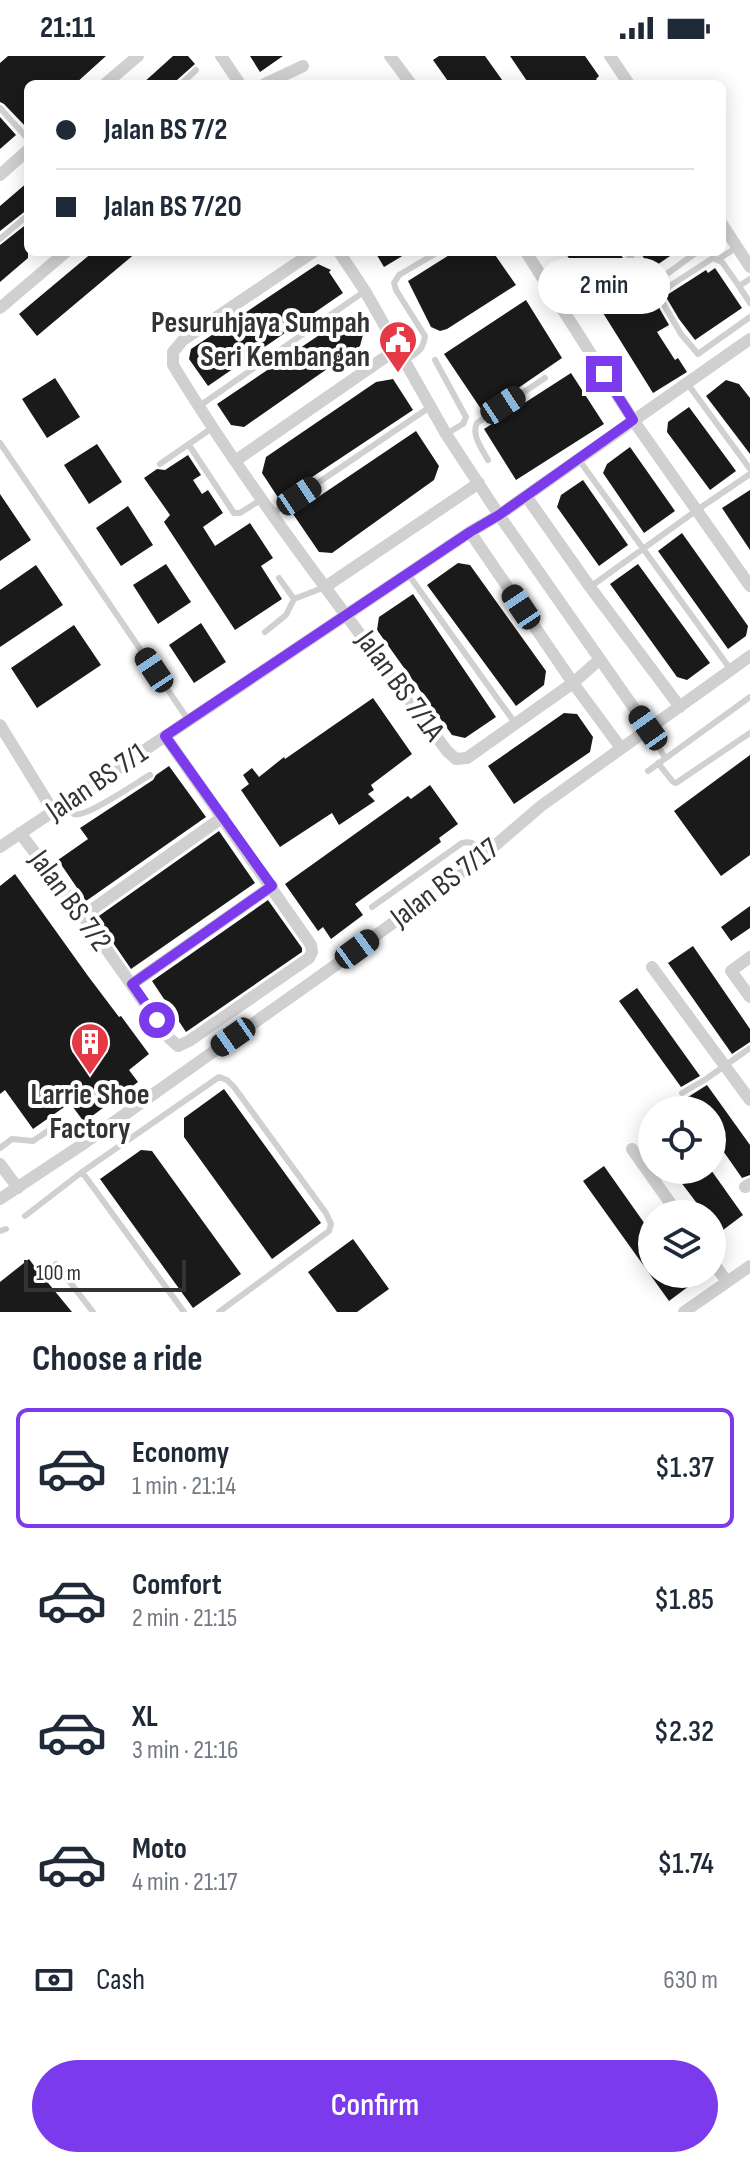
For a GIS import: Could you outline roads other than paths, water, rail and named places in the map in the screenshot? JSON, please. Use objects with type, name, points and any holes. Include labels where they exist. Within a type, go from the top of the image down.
[{"type":"street","points":[[110,80],[138,56]]},
{"type":"street","points":[[221,56],[237,80]]},
{"type":"street","points":[[390,56],[408,80]]},
{"type":"street","points":[[610,56],[626,80]]},
{"type":"street","points":[[273,80],[303,66]]},
{"type":"street","points":[[0,175],[24,154]]},
{"type":"street","points":[[726,233],[750,267]]},
{"type":"street","points":[[0,308],[61,256]]},
{"type":"street","points":[[307,256],[183,340],[173,352],[173,365],[212,428],[347,615]]},
{"type":"street","points":[[342,256],[365,291],[446,434],[648,728]]},
{"type":"street","points":[[529,256],[633,420],[750,586]]},
{"type":"street","name":"Jalan BS 7/1","points":[[0,847],[499,515],[687,383],[747,347]]},
{"type":"street","points":[[235,461],[397,349]]},
{"type":"street","points":[[325,587],[479,483]]},
{"type":"street","points":[[526,496],[680,707]]},
{"type":"street","points":[[470,532],[621,748]]},
{"type":"street","name":"Jalan BS 7/1A","points":[[347,615],[456,759],[467,758],[573,683],[599,660]]},
{"type":"street","name":"Jalan BS 7/17","points":[[0,1199],[333,967],[484,856],[541,806],[750,656]]},
{"type":"street","points":[[0,725],[59,807]]},
{"type":"street","points":[[132,984],[272,886],[165,736]]},
{"type":"street","points":[[83,916],[223,817]]},
{"type":"street","name":"Jalan BS 7/2","points":[[20,833],[169,1038],[178,1046],[309,958],[311,945],[272,886]]},
{"type":"street","points":[[750,957],[731,971],[750,997]]},
{"type":"street","points":[[652,967],[750,1100]]},
{"type":"street","points":[[632,1149],[668,1200]]},
{"type":"street","points":[[0,1164],[18,1188]]},
{"type":"street","points":[[684,1312],[750,1266]]},
{"type":"lane","points":[[185,80],[196,70]]},
{"type":"lane","points":[[0,108],[24,135]]},
{"type":"lane","points":[[0,239],[24,218]]},
{"type":"lane","points":[[726,254],[737,247]]},
{"type":"lane","points":[[404,361],[419,352],[424,346],[425,336],[394,283],[399,275],[431,256]]},
{"type":"lane","points":[[630,256],[647,281],[653,284],[692,256]]},
{"type":"lane","points":[[724,256],[709,260],[662,291],[661,301],[681,334],[698,354],[750,317]]},
{"type":"lane","points":[[719,259],[750,303]]},
{"type":"lane","points":[[739,286],[750,279]]},
{"type":"lane","points":[[198,407],[365,291]]},
{"type":"lane","points":[[435,360],[465,413],[465,422]]},
{"type":"lane","points":[[488,460],[474,427],[481,419],[545,378]]},
{"type":"lane","points":[[590,587],[750,472],[687,383]]},
{"type":"lane","points":[[272,514],[430,407]]},
{"type":"lane","points":[[465,422],[474,427]]},
{"type":"lane","points":[[446,434],[465,422]]},
{"type":"lane","points":[[160,464],[212,428]]},
{"type":"lane","points":[[0,443],[189,721]]},
{"type":"lane","points":[[189,445],[234,513],[240,513],[262,499]]},
{"type":"lane","points":[[579,460],[731,670]]},
{"type":"lane","points":[[408,574],[516,724]]},
{"type":"lane","points":[[279,578],[294,599]]},
{"type":"lane","points":[[265,632],[286,615],[294,599],[325,587]]},
{"type":"lane","points":[[648,771],[750,697]]},
{"type":"lane","points":[[648,728],[665,758]]},
{"type":"lane","points":[[658,763],[676,783],[750,733]]},
{"type":"lane","points":[[59,807],[80,814],[150,775]]},
{"type":"lane","points":[[372,907],[462,843],[474,843],[484,856]]},
{"type":"lane","points":[[682,1093],[750,1048]]},
{"type":"lane","points":[[25,1216],[82,1172],[219,1077],[227,1080],[331,1224],[329,1231],[219,1312]]},
{"type":"lane","points":[[0,1148],[12,1139],[33,1141],[61,1122]]},
{"type":"lane","points":[[82,1172],[184,1312]]},
{"type":"lane","points":[[56,1264],[93,1312]]},
{"type":"place","name":"Pesuruhjaya Sumpah Seri Kembangan","points":[[398,374]]},
{"type":"place","name":"Larrie Shoe Factory","points":[[90,1076]]}]
